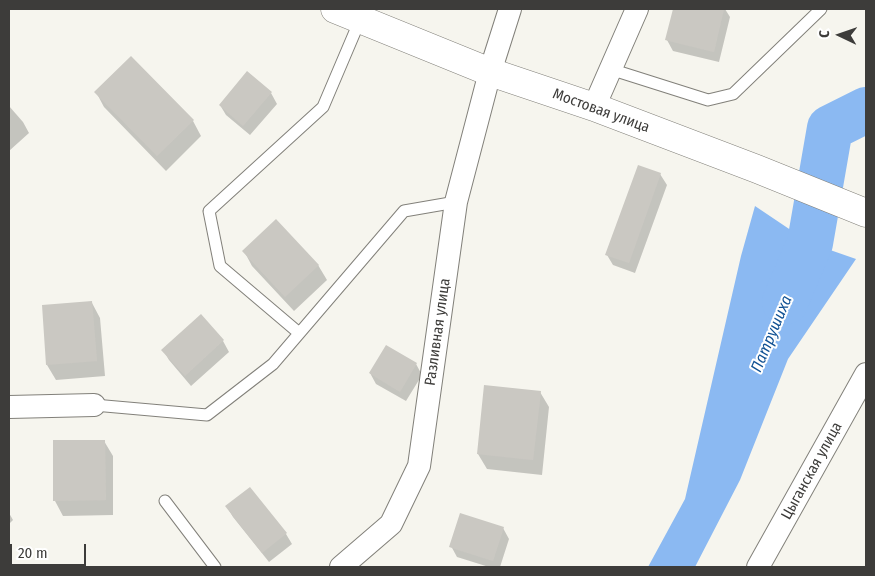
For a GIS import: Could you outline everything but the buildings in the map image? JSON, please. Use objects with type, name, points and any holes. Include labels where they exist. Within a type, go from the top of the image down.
[{"type":"street","name":"Мостовая улица","points":[[335,9],[490,72],[594,107],[866,213]]},
{"type":"street","name":"Разливная улица","points":[[341,567],[391,524],[419,466],[456,202],[490,72],[510,9]]},
{"type":"street","points":[[594,107],[637,9]]},
{"type":"street","name":"Цыганская улица","points":[[758,567],[866,374]]},
{"type":"street","points":[[9,407],[94,405]]},
{"type":"lane","points":[[610,69],[708,100],[732,94],[821,9]]},
{"type":"lane","points":[[299,333],[220,266],[209,211],[323,107],[360,20]]},
{"type":"lane","points":[[94,405],[207,415],[273,364],[404,211],[456,202]]},
{"type":"lane","points":[[165,501],[215,567]]},
{"type":"water","points":[[755,206],[810,243],[856,259],[788,359],[740,480],[695,567],[648,567],[685,499],[741,256]]},
{"type":"waterway","name":"Патрушиха","points":[[785,302],[810,243],[830,128],[866,110]]}]
